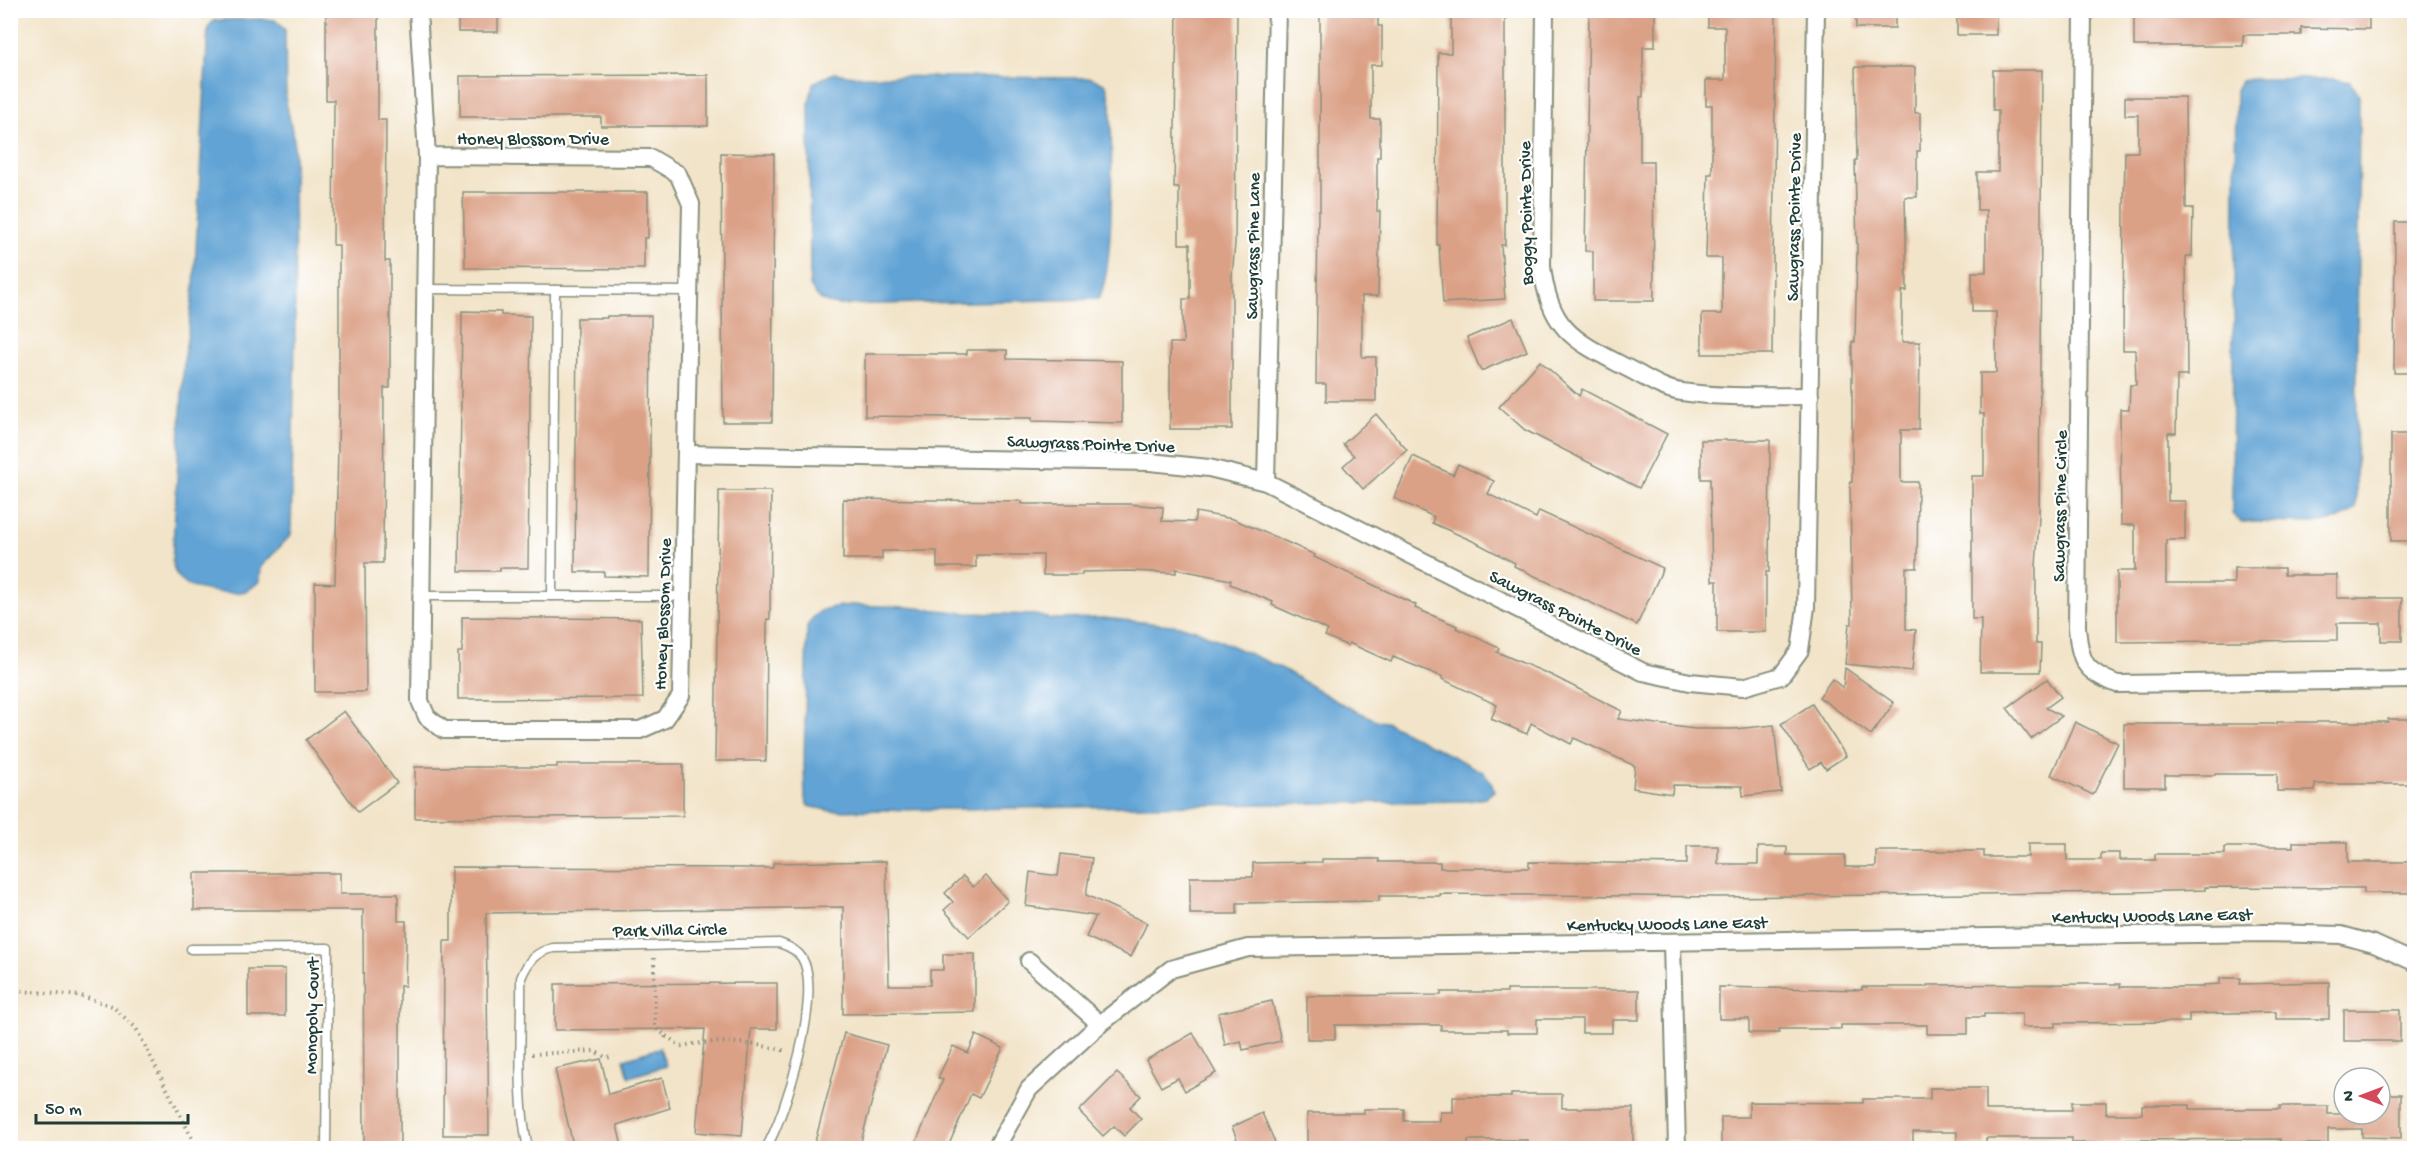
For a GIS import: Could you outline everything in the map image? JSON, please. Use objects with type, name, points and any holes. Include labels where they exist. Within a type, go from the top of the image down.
[{"type":"street","name":"Honey Blossom Drive","points":[[418,10],[427,156],[420,701],[427,717],[444,730],[640,730],[665,719],[681,696],[691,204],[678,174],[651,158],[427,156]]},
{"type":"street","name":"Sawgrass Pine Lane","points":[[1266,482],[1277,10]]},
{"type":"street","name":"Boggy Pointe Drive","points":[[1545,10],[1542,266],[1545,292],[1551,308],[1563,326],[1580,342],[1654,382],[1679,392],[1810,396]]},
{"type":"street","name":"Sawgrass Pointe Drive","points":[[686,453],[1150,462],[1209,468],[1266,482],[1643,672],[1690,682],[1743,687],[1781,676],[1800,650],[1806,607],[1816,10]]},
{"type":"street","name":"Sawgrass Pine Circle","points":[[2083,10],[2077,627],[2082,658],[2088,669],[2099,677],[2117,684],[2415,680]]},
{"type":"street","name":"Kentucky Woods Lane East","points":[[996,1149],[1029,1089],[1100,1024],[1171,969],[1248,948],[2266,933],[2341,935],[2374,944],[2415,962]]},
{"type":"street","points":[[1672,943],[1677,1149]]},
{"type":"street","points":[[1029,961],[1100,1024]]},
{"type":"lane","points":[[425,289],[689,291]]},
{"type":"lane","points":[[552,596],[555,290]]},
{"type":"lane","points":[[422,596],[683,596]]},
{"type":"lane","name":"Park Villa Circle","points":[[528,1149],[525,1132],[521,978],[533,957],[541,951],[554,948],[779,943],[792,948],[801,956],[807,969],[806,1012],[800,1054],[776,1132],[766,1149]]},
{"type":"lane","name":"Monopoly Court","points":[[191,950],[328,948],[326,1149]]},
{"type":"lane","points":[[695,1149],[702,1149]]},
{"type":"path","points":[[654,946],[655,1027],[666,1036],[681,1046],[707,1041],[745,1042],[800,1054]]},
{"type":"path","points":[[10,990],[81,996],[112,1006],[135,1028],[197,1149]]},
{"type":"path","points":[[663,1041],[666,1036]]},
{"type":"path","points":[[522,1054],[594,1051],[607,1058],[614,1056]]},
{"type":"water","points":[[215,20],[276,20],[285,28],[286,102],[294,140],[295,338],[291,535],[261,567],[260,581],[248,590],[234,593],[205,590],[188,585],[179,578],[172,561],[184,361],[194,286],[208,27]]},
{"type":"water","points":[[834,73],[854,76],[1092,78],[1106,85],[1111,104],[1110,236],[1104,285],[1098,299],[839,305],[819,298],[810,286],[809,104],[813,83]]},
{"type":"water","points":[[2333,79],[2350,82],[2359,95],[2356,508],[2340,519],[2320,523],[2241,522],[2232,514],[2234,319],[2232,290],[2234,285],[2236,90],[2241,81]]},
{"type":"water","points":[[850,605],[1035,615],[1051,619],[1104,618],[1181,626],[1199,631],[1283,669],[1336,701],[1378,721],[1386,722],[1483,772],[1491,781],[1494,791],[1485,798],[1467,801],[831,811],[808,806],[805,799],[804,763],[807,627],[815,615],[824,609]]},
{"type":"water","points":[[660,1048],[666,1066],[629,1077],[624,1059]]},
{"type":"building","points":[[326,10],[378,10],[378,120],[386,120],[385,261],[390,261],[390,388],[384,388],[383,563],[365,563],[366,692],[315,692],[315,583],[335,584],[339,400],[339,245],[333,245],[334,100],[326,100]]},
{"type":"building","points":[[458,10],[498,10],[498,32],[458,32]]},
{"type":"building","points":[[1177,10],[1237,10],[1235,244],[1232,276],[1232,429],[1170,429],[1170,343],[1183,343],[1183,299],[1190,299],[1190,244],[1179,244],[1179,188],[1174,188]]},
{"type":"building","points":[[1320,10],[1378,10],[1378,26],[1382,26],[1382,65],[1371,65],[1371,119],[1380,119],[1380,157],[1377,157],[1377,211],[1380,211],[1378,296],[1362,296],[1362,357],[1376,357],[1376,401],[1326,401],[1326,384],[1316,384],[1318,211],[1320,211]]},
{"type":"building","points":[[1451,10],[1505,10],[1505,245],[1501,245],[1505,299],[1443,303],[1439,245],[1437,245],[1438,53],[1451,53]]},
{"type":"building","points":[[1589,10],[1655,10],[1655,47],[1643,47],[1643,97],[1640,97],[1640,161],[1653,161],[1654,301],[1593,301],[1593,251],[1585,251]]},
{"type":"building","points":[[1708,10],[1776,10],[1772,354],[1702,354],[1702,314],[1722,314],[1722,258],[1706,258],[1708,174],[1712,174],[1712,105],[1706,105],[1706,80],[1725,80],[1725,27],[1708,27]]},
{"type":"building","points":[[1856,10],[1895,10],[1895,28],[1856,28]]},
{"type":"building","points":[[1957,10],[1996,10],[1996,35],[1957,35]]},
{"type":"building","points":[[2134,10],[2369,10],[2369,29],[2301,28],[2301,35],[2243,35],[2243,46],[2134,46]]},
{"type":"building","points":[[1855,67],[1915,67],[1915,113],[1920,113],[1917,197],[1905,197],[1907,291],[1902,291],[1902,342],[1920,342],[1919,430],[1901,430],[1901,482],[1918,482],[1917,568],[1906,568],[1906,629],[1916,630],[1912,671],[1845,664],[1849,624],[1852,624],[1850,482],[1852,482],[1852,342],[1855,342],[1857,251]]},
{"type":"building","points":[[1993,70],[2042,70],[2039,517],[2036,567],[2036,644],[2041,644],[2040,672],[1980,672],[1981,619],[1972,619],[1972,476],[1984,476],[1984,414],[1980,414],[1980,373],[1996,373],[1996,312],[1972,312],[1972,272],[1986,272],[1986,210],[1977,210],[1977,172],[1998,172],[1998,110],[1993,110]]},
{"type":"building","points":[[708,75],[708,126],[601,126],[601,117],[460,117],[460,76]]},
{"type":"building","points":[[2125,97],[2185,97],[2186,208],[2193,208],[2192,256],[2186,256],[2187,376],[2177,376],[2176,433],[2168,433],[2168,501],[2185,501],[2185,540],[2166,540],[2166,583],[2234,583],[2234,568],[2284,568],[2284,575],[2337,575],[2337,598],[2402,598],[2402,641],[2381,641],[2381,623],[2337,623],[2337,640],[2117,642],[2117,571],[2135,571],[2135,525],[2121,525],[2120,409],[2129,409],[2130,385],[2136,385],[2135,350],[2123,350],[2124,207],[2125,152],[2138,152],[2138,115],[2125,115]]},
{"type":"building","points":[[721,153],[774,154],[772,422],[723,422]]},
{"type":"building","points":[[463,192],[648,192],[648,238],[644,238],[644,269],[465,268]]},
{"type":"building","points":[[2395,222],[2415,222],[2415,373],[2394,373]]},
{"type":"building","points":[[462,311],[501,312],[501,315],[531,316],[528,568],[459,571]]},
{"type":"building","points":[[607,316],[651,316],[649,577],[604,576],[604,572],[575,572],[577,318],[607,318]]},
{"type":"building","points":[[1513,318],[1527,351],[1481,371],[1467,338]]},
{"type":"building","points":[[967,350],[1007,350],[1007,359],[1122,361],[1122,423],[1032,421],[1032,418],[865,416],[865,354],[967,354]]},
{"type":"building","points":[[1540,361],[1579,396],[1582,389],[1667,434],[1639,488],[1525,430],[1499,407]]},
{"type":"building","points":[[1376,414],[1407,450],[1363,489],[1343,466],[1354,456],[1343,444]]},
{"type":"building","points":[[2391,434],[2415,434],[2415,541],[2391,541]]},
{"type":"building","points":[[1701,440],[1770,440],[1766,632],[1717,632],[1717,581],[1712,581],[1710,479],[1701,479]]},
{"type":"building","points":[[1413,456],[1453,475],[1458,464],[1494,481],[1488,494],[1536,518],[1539,511],[1663,568],[1637,625],[1514,566],[1515,563],[1475,542],[1432,523],[1434,517],[1394,498]]},
{"type":"building","points":[[719,491],[771,491],[766,761],[715,761]]},
{"type":"building","points":[[843,499],[1022,501],[1022,504],[1128,504],[1163,507],[1162,521],[1194,522],[1196,512],[1233,519],[1315,555],[1314,557],[1416,605],[1415,608],[1457,626],[1456,628],[1499,648],[1497,652],[1551,675],[1622,711],[1618,719],[1695,729],[1734,729],[1774,725],[1781,792],[1743,796],[1742,786],[1673,785],[1672,794],[1633,788],[1635,766],[1574,738],[1571,744],[1531,723],[1527,734],[1491,719],[1497,705],[1442,679],[1443,677],[1393,657],[1391,662],[1349,643],[1348,646],[1325,636],[1328,630],[1272,605],[1273,602],[1230,584],[1231,580],[1176,569],[1176,573],[1128,571],[1082,572],[1082,575],[1043,575],[1043,555],[976,555],[976,567],[937,567],[937,551],[882,551],[882,559],[843,559]]},
{"type":"building","points":[[462,617],[641,619],[643,698],[458,699],[458,652],[462,652]]},
{"type":"building","points":[[1845,668],[1894,703],[1871,735],[1819,697],[1832,679],[1843,688]]},
{"type":"building","points":[[2047,679],[2061,697],[2046,708],[2062,716],[2031,739],[2007,708]]},
{"type":"building","points":[[1812,704],[1846,756],[1826,769],[1821,762],[1810,769],[1781,724]]},
{"type":"building","points":[[344,711],[397,783],[358,812],[306,740]]},
{"type":"building","points":[[2388,719],[2415,719],[2415,784],[2315,784],[2315,791],[2277,791],[2277,774],[2215,774],[2165,775],[2165,787],[2124,787],[2124,724],[2388,722]]},
{"type":"building","points":[[2075,722],[2118,743],[2093,795],[2051,775]]},
{"type":"building","points":[[557,764],[683,764],[683,816],[415,818],[415,767],[557,767]]},
{"type":"building","points":[[2293,842],[2348,842],[2348,862],[2413,862],[2413,893],[2364,893],[2364,888],[2205,887],[2205,890],[2135,892],[1718,897],[1440,894],[1440,896],[1379,896],[1379,901],[1237,903],[1237,914],[1190,914],[1190,877],[1253,877],[1253,863],[1322,862],[1322,859],[1379,859],[1379,862],[1440,862],[1440,868],[1529,868],[1529,862],[1687,864],[1687,846],[1718,846],[1718,864],[1758,864],[1758,847],[1787,847],[1787,855],[1845,855],[1845,867],[1876,867],[1876,851],[1984,851],[1984,857],[2028,857],[2028,844],[2067,844],[2067,860],[2101,860],[2101,853],[2119,853],[2119,860],[2155,860],[2155,854],[2225,854],[2225,847],[2293,847]]},
{"type":"building","points":[[1061,854],[1092,858],[1086,895],[1147,923],[1131,957],[1086,937],[1096,916],[1026,906],[1030,872],[1058,876]]},
{"type":"building","points":[[886,861],[889,985],[930,985],[930,970],[943,970],[943,954],[975,954],[975,1012],[843,1014],[843,907],[486,913],[489,1135],[443,1135],[444,941],[451,941],[451,867],[773,868],[773,863]]},
{"type":"building","points":[[194,873],[340,873],[340,894],[398,894],[398,921],[406,921],[405,986],[400,986],[400,1145],[364,1145],[363,910],[194,910]]},
{"type":"building","points":[[963,876],[973,887],[986,876],[1008,901],[969,937],[944,910],[953,902],[945,893]]},
{"type":"building","points":[[248,969],[285,969],[285,1016],[248,1016]]},
{"type":"building","points":[[2220,978],[2241,978],[2240,984],[2329,982],[2329,1019],[2276,1019],[2276,1012],[2189,1014],[2189,1022],[2055,1023],[2055,1027],[2022,1027],[2022,1014],[1984,1014],[1984,1017],[1968,1017],[1968,1034],[1927,1034],[1927,1025],[1841,1025],[1841,1029],[1779,1029],[1779,1033],[1749,1033],[1749,1019],[1719,1019],[1719,987],[1862,990],[1862,987],[1927,987],[1927,985],[2120,984],[2120,987],[2203,987],[2203,985],[2220,984]]},
{"type":"building","points":[[777,983],[777,1029],[751,1029],[742,1136],[696,1132],[705,1029],[555,1030],[555,984]]},
{"type":"building","points":[[1507,990],[1639,990],[1639,1020],[1612,1020],[1612,1033],[1582,1033],[1582,1019],[1537,1019],[1537,1033],[1507,1033],[1507,1030],[1441,1030],[1441,1025],[1335,1025],[1335,1039],[1307,1039],[1307,996],[1441,995],[1441,992],[1507,992]]},
{"type":"building","points":[[1272,1001],[1281,1041],[1243,1050],[1241,1041],[1225,1045],[1218,1013]]},
{"type":"building","points":[[2344,1010],[2400,1010],[2400,1041],[2344,1041]]},
{"type":"building","points":[[844,1033],[887,1045],[859,1149],[813,1149]]},
{"type":"building","points":[[1193,1033],[1216,1073],[1185,1091],[1178,1078],[1161,1087],[1146,1060]]},
{"type":"building","points":[[976,1035],[1003,1048],[979,1098],[971,1094],[947,1149],[913,1149],[943,1080],[938,1078],[953,1046],[968,1053]]},
{"type":"building","points":[[601,1059],[609,1094],[662,1078],[670,1108],[617,1125],[621,1142],[596,1149],[574,1149],[555,1069]]},
{"type":"building","points":[[1117,1073],[1141,1096],[1130,1107],[1141,1119],[1124,1136],[1114,1126],[1103,1136],[1079,1111]]},
{"type":"building","points":[[1930,1088],[1986,1088],[1986,1110],[2072,1110],[2072,1102],[2106,1102],[2106,1114],[2142,1114],[2142,1105],[2190,1105],[2190,1109],[2280,1109],[2280,1106],[2328,1106],[2328,1114],[2332,1114],[2332,1126],[2392,1126],[2392,1094],[2401,1094],[2401,1138],[2362,1137],[2362,1129],[2328,1129],[2328,1144],[2280,1144],[2280,1139],[2121,1140],[2121,1143],[2072,1143],[2072,1138],[1986,1138],[1986,1145],[1957,1145],[1957,1132],[1913,1132],[1913,1143],[1721,1147],[1721,1117],[1749,1117],[1749,1102],[1863,1103],[1863,1099],[1930,1099]]},
{"type":"building","points":[[1511,1094],[1562,1094],[1562,1108],[1633,1108],[1633,1146],[1527,1149],[1527,1140],[1468,1140],[1468,1149],[1326,1149],[1326,1144],[1307,1144],[1307,1113],[1364,1113],[1364,1109],[1404,1109],[1404,1121],[1440,1121],[1440,1112],[1453,1112],[1453,1097],[1511,1097]]},
{"type":"building","points":[[1262,1113],[1278,1149],[1241,1149],[1232,1127]]}]
